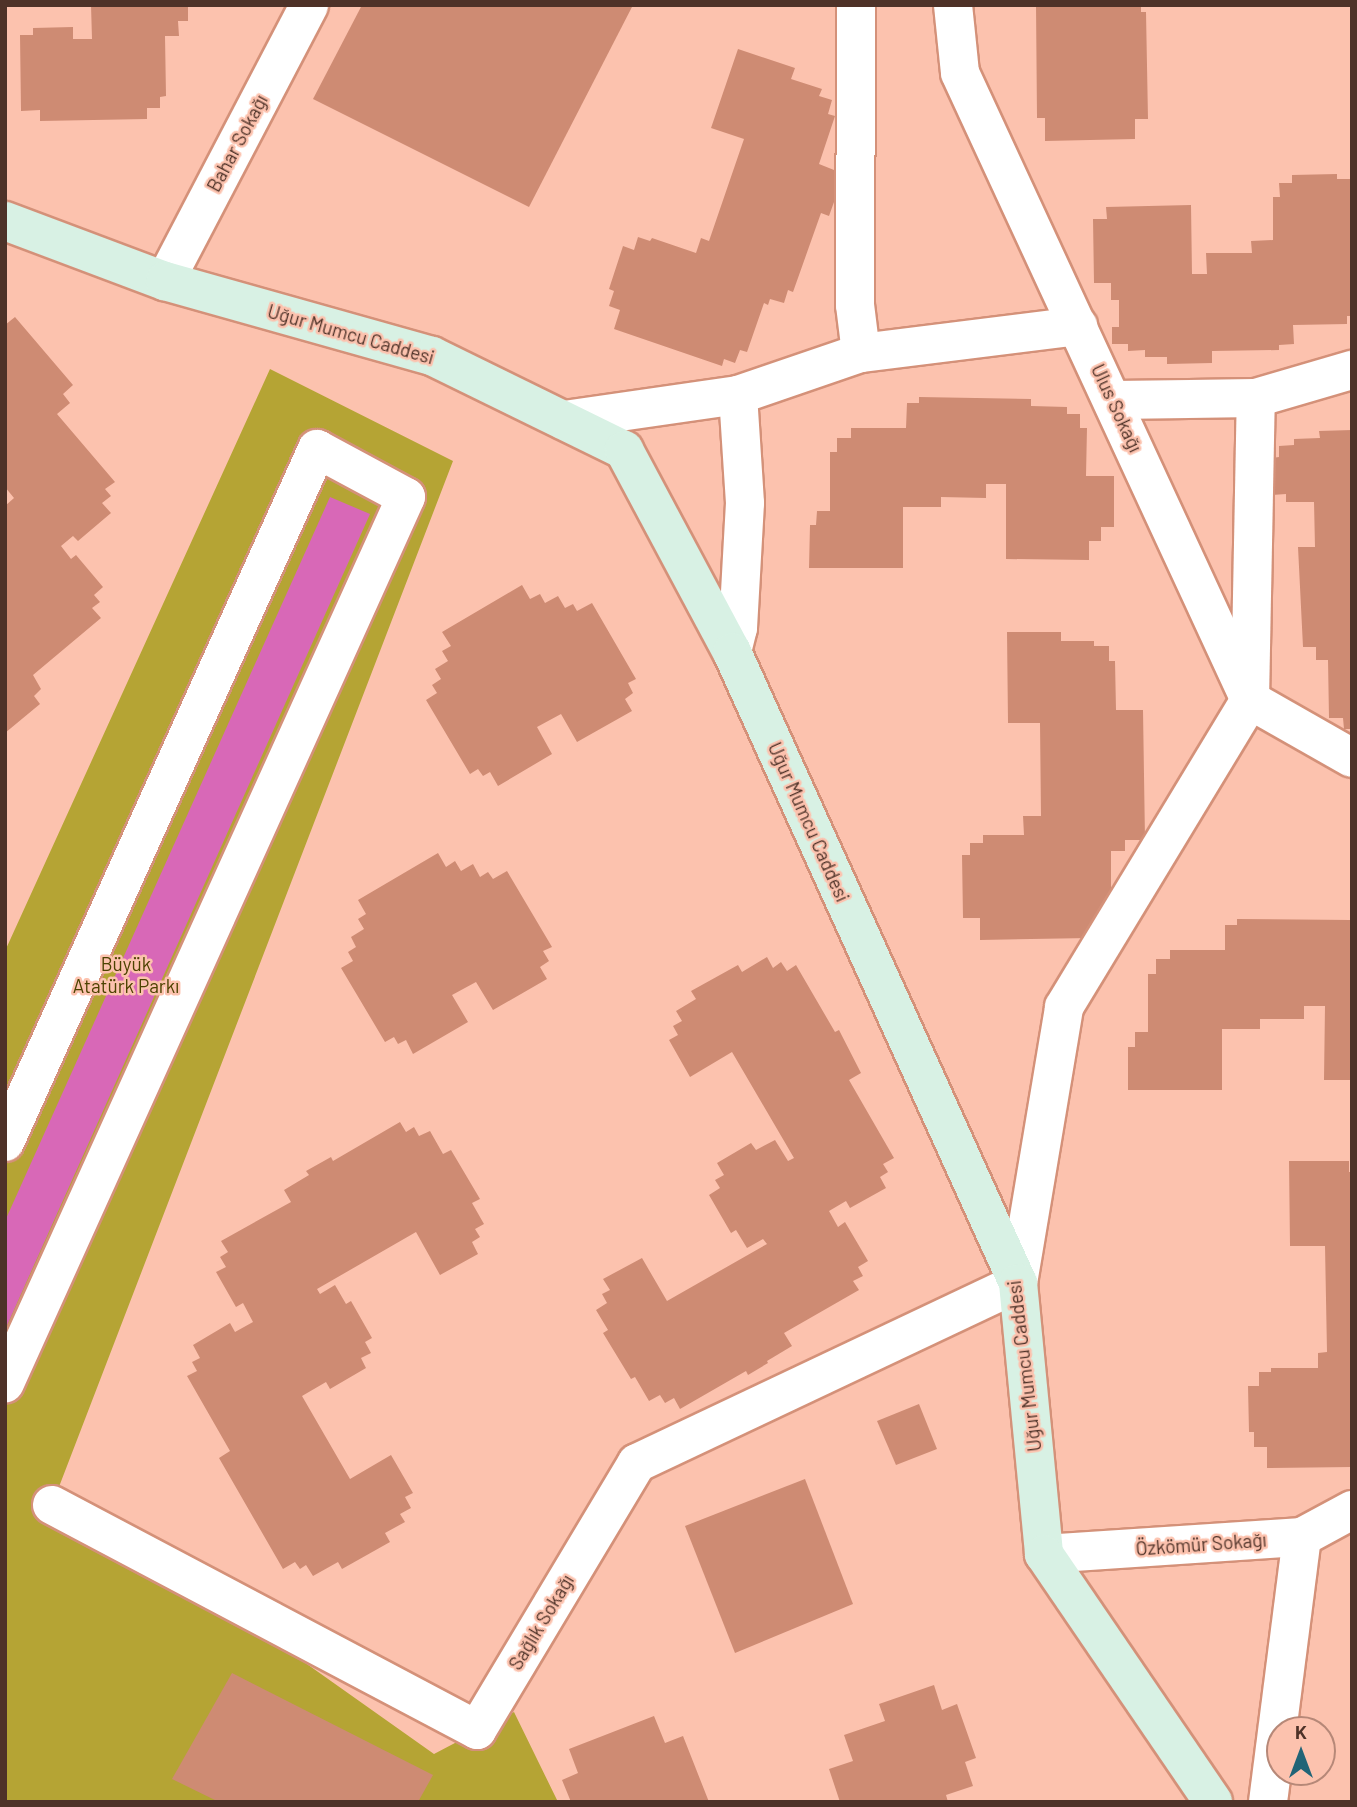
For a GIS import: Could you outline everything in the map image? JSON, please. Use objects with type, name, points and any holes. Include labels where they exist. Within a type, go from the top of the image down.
[{"type":"main road","name":"Uğur Mumcu Caddesi","points":[[5,222],[165,281],[432,356],[624,450],[732,652],[1018,1283],[1044,1555],[1213,1802]]},
{"type":"street","name":"Bahar Sokağı","points":[[165,281],[309,5]]},
{"type":"street","points":[[856,5],[855,305],[861,353]]},
{"type":"street","name":"Ulus Sokağı","points":[[953,5],[960,73],[1114,400],[1250,700]]},
{"type":"street","points":[[564,420],[738,395],[861,353],[1078,326]]},
{"type":"street","points":[[1114,400],[1256,398],[1352,370]]},
{"type":"street","points":[[732,652],[738,628],[745,503],[738,395]]},
{"type":"street","points":[[1018,1283],[1064,1007],[1250,700],[1256,398]]},
{"type":"street","points":[[5,1142],[317,449],[406,497],[5,1383]]},
{"type":"street","points":[[1250,700],[1352,758]]},
{"type":"street","name":"Sağlık Sokağı","points":[[52,1505],[477,1730],[637,1463],[1018,1283]]},
{"type":"street","name":"Özkömür Sokağı","points":[[1044,1555],[1302,1537],[1352,1510]]},
{"type":"street","points":[[1268,1802],[1302,1537]]},
{"type":"green space","name":"Büyük Atatürk Parkı","points":[[270,369],[453,461],[52,1505],[211,1611],[297,1657],[434,1754],[514,1712],[558,1802],[5,1802],[5,951]]},
{"type":"shaded area","points":[[330,497],[370,514],[5,1330],[5,1221]]},
{"type":"building","points":[[91,5],[188,5],[188,21],[178,21],[179,36],[165,36],[166,96],[160,97],[160,108],[147,108],[147,119],[40,121],[40,110],[21,111],[20,35],[33,35],[33,28],[73,27],[73,39],[92,39]]},
{"type":"building","points":[[362,5],[633,5],[529,207],[313,99]]},
{"type":"building","points":[[1036,5],[1141,5],[1141,12],[1146,12],[1148,119],[1135,119],[1135,139],[1045,141],[1045,118],[1037,118]]},
{"type":"building","points":[[738,49],[795,68],[791,79],[822,89],[819,96],[832,100],[828,114],[835,116],[819,164],[844,174],[829,216],[821,213],[793,292],[788,290],[784,303],[770,299],[768,305],[764,303],[747,352],[740,350],[735,363],[724,359],[722,366],[614,329],[620,310],[609,306],[614,291],[609,289],[623,246],[634,250],[638,237],[650,241],[652,238],[696,253],[701,238],[709,241],[744,139],[711,128]]},
{"type":"building","points":[[1337,174],[1337,179],[1352,179],[1352,316],[1347,316],[1347,324],[1293,325],[1294,344],[1279,345],[1279,350],[1212,351],[1212,363],[1167,364],[1167,357],[1145,357],[1145,350],[1128,351],[1128,344],[1112,344],[1112,327],[1119,327],[1119,300],[1111,300],[1111,283],[1094,283],[1093,219],[1107,219],[1106,207],[1191,205],[1192,274],[1207,274],[1206,253],[1252,253],[1251,241],[1273,240],[1273,197],[1280,197],[1279,183],[1292,183],[1292,175]]},
{"type":"building","points":[[15,317],[73,385],[63,394],[70,403],[57,414],[115,482],[105,489],[111,496],[102,503],[111,513],[78,541],[73,536],[61,546],[71,559],[76,555],[103,587],[94,595],[100,602],[92,608],[101,618],[33,675],[41,689],[34,696],[40,704],[5,733],[5,506],[14,498],[5,487],[5,325]]},
{"type":"building","points":[[919,397],[1031,399],[1031,406],[1067,407],[1067,414],[1080,414],[1080,428],[1087,428],[1086,476],[1114,476],[1114,527],[1101,527],[1101,541],[1089,541],[1089,560],[1006,559],[1006,484],[986,484],[986,498],[941,497],[941,507],[903,507],[903,568],[809,568],[810,525],[816,525],[817,511],[830,511],[830,452],[837,452],[837,438],[851,438],[851,428],[906,428],[907,403],[919,403]]},
{"type":"building","points":[[1352,430],[1352,729],[1344,729],[1343,718],[1329,718],[1328,660],[1316,660],[1316,647],[1303,647],[1298,547],[1315,547],[1314,502],[1286,502],[1286,494],[1272,495],[1272,458],[1279,457],[1279,446],[1294,445],[1294,439],[1320,438],[1319,431]]},
{"type":"building","points":[[522,585],[530,599],[540,594],[545,603],[558,596],[565,608],[573,604],[577,611],[592,603],[636,679],[628,683],[633,693],[625,699],[632,711],[577,742],[561,714],[537,727],[552,754],[498,786],[490,772],[483,776],[478,769],[470,774],[426,700],[437,693],[432,685],[441,679],[435,669],[448,661],[442,651],[451,646],[442,632]]},
{"type":"building","points":[[1007,632],[1061,632],[1061,641],[1094,641],[1094,646],[1109,646],[1109,661],[1115,661],[1116,710],[1143,710],[1145,840],[1125,840],[1125,851],[1111,851],[1111,912],[1090,938],[980,940],[980,918],[963,918],[962,855],[970,855],[970,843],[983,843],[983,835],[1024,835],[1023,816],[1041,816],[1040,723],[1008,723]]},
{"type":"building","points":[[438,853],[446,867],[455,861],[461,871],[473,864],[480,877],[488,872],[493,879],[507,871],[552,947],[543,951],[549,961],[540,967],[547,979],[493,1010],[476,982],[452,995],[468,1022],[413,1054],[406,1040],[398,1044],[394,1037],[385,1042],[341,968],[353,961],[348,952],[356,947],[351,937],[364,929],[358,919],[366,914],[358,900]]},
{"type":"building","points":[[1237,919],[1350,920],[1352,1080],[1324,1080],[1325,1006],[1304,1006],[1304,1019],[1260,1019],[1260,1029],[1222,1029],[1222,1090],[1128,1090],[1128,1047],[1135,1047],[1135,1032],[1148,1032],[1148,974],[1156,974],[1156,959],[1170,959],[1170,950],[1225,950],[1225,925],[1237,925]]},
{"type":"building","points":[[767,957],[773,968],[781,962],[787,971],[796,965],[835,1032],[839,1030],[861,1073],[849,1080],[894,1158],[883,1164],[888,1172],[880,1177],[886,1188],[850,1208],[846,1201],[829,1211],[838,1227],[845,1222],[868,1261],[858,1267],[863,1276],[853,1281],[859,1290],[784,1333],[792,1346],[767,1361],[768,1363],[748,1375],[746,1371],[680,1409],[674,1398],[665,1403],[660,1395],[649,1401],[635,1377],[631,1379],[603,1333],[608,1330],[596,1310],[607,1303],[602,1294],[610,1290],[603,1279],[642,1258],[667,1301],[767,1244],[763,1239],[747,1248],[736,1230],[731,1233],[709,1195],[720,1188],[715,1180],[724,1175],[717,1163],[751,1143],[756,1150],[775,1140],[788,1161],[794,1158],[732,1052],[690,1077],[669,1040],[678,1035],[673,1026],[682,1021],[676,1011],[696,999],[691,991],[738,965],[742,972]]},
{"type":"building","points":[[400,1122],[406,1132],[414,1127],[419,1136],[430,1131],[443,1154],[451,1150],[480,1199],[472,1203],[484,1224],[475,1229],[480,1237],[472,1242],[478,1254],[440,1275],[416,1232],[317,1289],[320,1294],[335,1285],[346,1304],[351,1301],[372,1338],[365,1342],[371,1353],[361,1358],[366,1368],[330,1389],[326,1382],[302,1396],[350,1479],[391,1455],[413,1493],[405,1497],[411,1508],[400,1514],[405,1522],[385,1533],[390,1542],[342,1569],[338,1562],[313,1576],[306,1565],[300,1569],[295,1562],[283,1569],[219,1458],[230,1451],[187,1376],[197,1371],[192,1362],[200,1358],[193,1345],[230,1323],[235,1332],[253,1322],[243,1303],[236,1307],[216,1272],[226,1267],[220,1257],[228,1252],[221,1241],[291,1202],[284,1190],[309,1175],[306,1171],[331,1157],[333,1161]]},
{"type":"building","points":[[1289,1161],[1349,1161],[1349,1172],[1352,1172],[1352,1467],[1267,1468],[1267,1447],[1254,1447],[1254,1432],[1249,1432],[1248,1386],[1259,1386],[1259,1372],[1271,1372],[1271,1368],[1318,1368],[1318,1353],[1327,1352],[1325,1246],[1290,1246]]},
{"type":"building","points":[[919,1404],[937,1449],[896,1465],[877,1421]]},
{"type":"building","points":[[805,1479],[853,1604],[735,1653],[685,1526]]},
{"type":"building","points":[[232,1673],[433,1775],[418,1802],[219,1802],[172,1779]]},
{"type":"building","points":[[934,1685],[942,1710],[957,1704],[976,1758],[965,1762],[973,1786],[946,1795],[948,1802],[840,1802],[829,1769],[853,1761],[844,1735],[885,1721],[879,1704]]},
{"type":"building","points":[[654,1716],[665,1743],[683,1736],[709,1802],[571,1802],[562,1780],[578,1773],[569,1749]]}]
